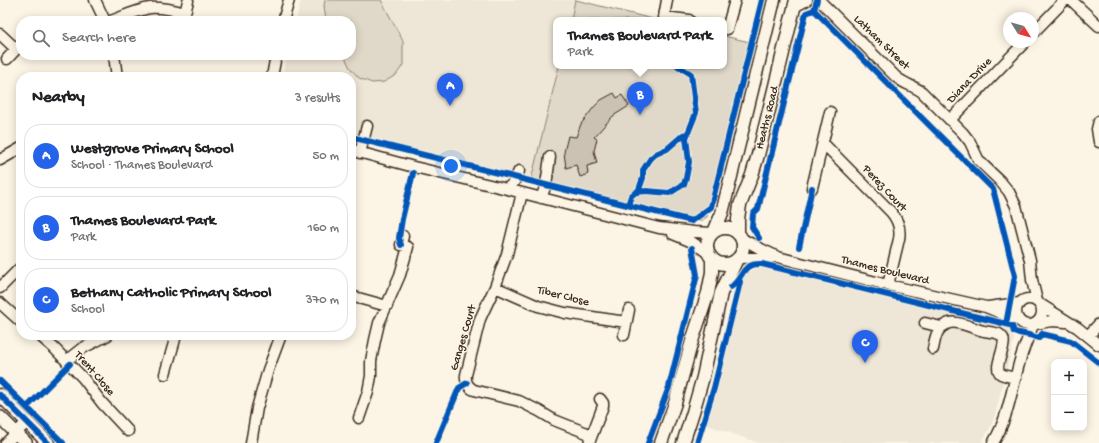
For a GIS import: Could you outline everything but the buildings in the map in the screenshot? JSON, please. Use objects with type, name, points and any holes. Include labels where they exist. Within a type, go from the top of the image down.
[{"type":"main road","name":"Heaths Road","points":[[713,232],[722,213],[774,0]]},
{"type":"main road","name":"Heaths Road","points":[[740,236],[738,219],[740,205],[758,155],[795,4]]},
{"type":"main road","points":[[661,443],[675,403],[692,341],[708,293],[712,272],[707,243],[713,232],[718,229],[729,228],[734,230],[740,236],[742,248],[741,253],[737,258],[721,293],[703,378],[683,443]]},
{"type":"main road","points":[[710,256],[716,262],[722,263],[727,263],[737,258]]},
{"type":"main road","points":[[0,395],[48,443]]},
{"type":"main road","points":[[0,417],[26,443]]},
{"type":"street","points":[[96,0],[103,16]]},
{"type":"street","points":[[285,16],[289,0]]},
{"type":"street","points":[[664,17],[667,0]]},
{"type":"street","points":[[727,30],[735,0]]},
{"type":"street","points":[[795,4],[806,0]]},
{"type":"street","name":"Latham Street","points":[[819,0],[896,77],[902,82],[918,89],[964,132],[979,161],[1009,192],[1016,206],[1030,260],[1032,280],[1038,302]]},
{"type":"street","points":[[1039,27],[1065,0]]},
{"type":"street","points":[[1072,0],[1099,26]]},
{"type":"street","points":[[184,16],[188,1]]},
{"type":"street","points":[[125,16],[151,8],[162,8],[182,16]]},
{"type":"street","points":[[0,34],[16,45]]},
{"type":"street","name":"Diana Drive","points":[[950,120],[1019,48]]},
{"type":"street","points":[[7,59],[16,50]]},
{"type":"street","points":[[115,60],[116,72]]},
{"type":"street","points":[[270,72],[274,60]]},
{"type":"street","points":[[273,72],[275,60]]},
{"type":"street","points":[[812,188],[830,112]]},
{"type":"street","points":[[1099,121],[1097,129],[1099,142]]},
{"type":"street","points":[[367,126],[356,152],[659,228],[694,232],[713,232]]},
{"type":"street","name":"Perez Court","points":[[823,143],[891,212],[898,222],[900,232],[899,239],[888,285]]},
{"type":"street","points":[[0,160],[16,151]]},
{"type":"street","points":[[541,198],[546,185],[550,157]]},
{"type":"street","points":[[507,189],[514,182],[519,171]]},
{"type":"street","name":"Ganges Court","points":[[522,193],[507,254],[495,287],[480,320],[466,375],[466,381],[472,389],[476,391],[519,401],[590,439],[603,406]]},
{"type":"street","points":[[659,228],[692,242],[710,256]]},
{"type":"street","points":[[360,420],[372,376],[371,361],[379,323],[400,275],[408,247],[401,245],[403,236]]},
{"type":"street","name":"Thames Boulevard","points":[[740,236],[757,247],[778,257],[888,285],[986,307],[1020,322]]},
{"type":"street","name":"Thames Boulevard","points":[[737,258],[778,257]]},
{"type":"street","points":[[0,288],[16,271]]},
{"type":"street","name":"Latham Street","points":[[1021,302],[1032,280]]},
{"type":"street","name":"Tiber Close","points":[[495,287],[538,306],[565,313],[626,322]]},
{"type":"street","points":[[356,297],[387,306]]},
{"type":"street","points":[[1021,356],[1020,322],[1016,315],[1016,311],[1021,302],[1027,299],[1032,299],[1038,302],[1098,343]]},
{"type":"street","name":"Thames Boulevard","points":[[986,307],[1021,302]]},
{"type":"street","points":[[993,443],[1006,416],[1021,356],[1035,325],[1040,321],[1042,316],[1042,310],[1038,302]]},
{"type":"street","points":[[0,304],[16,318]]},
{"type":"street","points":[[624,335],[629,310]]},
{"type":"street","points":[[1020,322],[1026,325],[1035,325],[1051,321],[1068,322]]},
{"type":"street","points":[[925,323],[941,327]]},
{"type":"street","points":[[933,349],[936,336],[941,327],[949,323],[961,324],[982,331],[997,333],[1004,340],[998,370],[1001,374],[1016,378]]},
{"type":"street","points":[[1088,336],[1099,324]]},
{"type":"street","name":"Trent Close","points":[[45,340],[83,378],[102,403],[129,431]]},
{"type":"street","points":[[66,361],[81,349],[98,340]]},
{"type":"street","points":[[166,374],[175,340]]},
{"type":"street","points":[[250,443],[257,408],[268,370],[279,340]]},
{"type":"street","points":[[6,443],[27,422]]},
{"type":"shaded area","points":[[301,0],[575,0],[572,17],[553,17],[553,69],[558,69],[531,180],[356,137],[356,72],[283,72],[286,60],[356,60],[356,16],[297,16]]},
{"type":"shaded area","points":[[325,0],[381,0],[403,41],[403,65],[396,75],[384,82],[372,83],[359,78],[356,72],[354,72],[350,68],[346,60],[356,60],[356,16],[325,16]]},
{"type":"shaded area","points":[[576,0],[645,17],[572,17]]},
{"type":"shaded area","points":[[727,37],[750,42],[707,217],[700,221],[531,180],[558,69],[727,69]]},
{"type":"shaded area","points":[[762,267],[1011,327],[1014,340],[995,415],[991,426],[981,443],[759,443],[705,424],[745,272]]},
{"type":"cycle path","points":[[356,138],[692,221],[711,207],[762,0]]},
{"type":"cycle path","points":[[759,238],[752,227],[753,214],[758,209],[806,13],[814,10],[817,0]]},
{"type":"cycle path","points":[[814,10],[993,189],[1015,276],[1006,324]]},
{"type":"cycle path","points":[[628,205],[631,196],[636,192],[647,191],[669,193],[684,184],[689,162],[686,138],[696,113],[691,74],[683,69]]},
{"type":"cycle path","points":[[638,192],[643,178],[643,170],[651,158],[667,149],[683,135],[687,134]]},
{"type":"cycle path","points":[[401,245],[399,238],[402,219],[413,173]]},
{"type":"cycle path","points":[[799,247],[812,188]]},
{"type":"cycle path","points":[[648,443],[669,387],[697,275],[692,248]]},
{"type":"cycle path","points":[[731,287],[747,268],[755,264],[762,264],[1006,324],[1012,326],[1014,332],[1039,338],[1042,334],[1071,341],[1099,363]]},
{"type":"cycle path","points":[[697,443],[714,388],[740,282],[739,279]]},
{"type":"cycle path","points":[[27,407],[70,364]]},
{"type":"cycle path","points":[[0,381],[63,443]]},
{"type":"cycle path","points":[[436,443],[459,388],[467,383]]},
{"type":"cycle path","points":[[0,395],[48,443]]},
{"type":"place","name":"Westgrove Primary School","points":[[450,106]]},
{"type":"place","name":"Thames Boulevard Park","points":[[640,115]]},
{"type":"place","name":"Bethany Catholic Primary School","points":[[865,363]]}]
